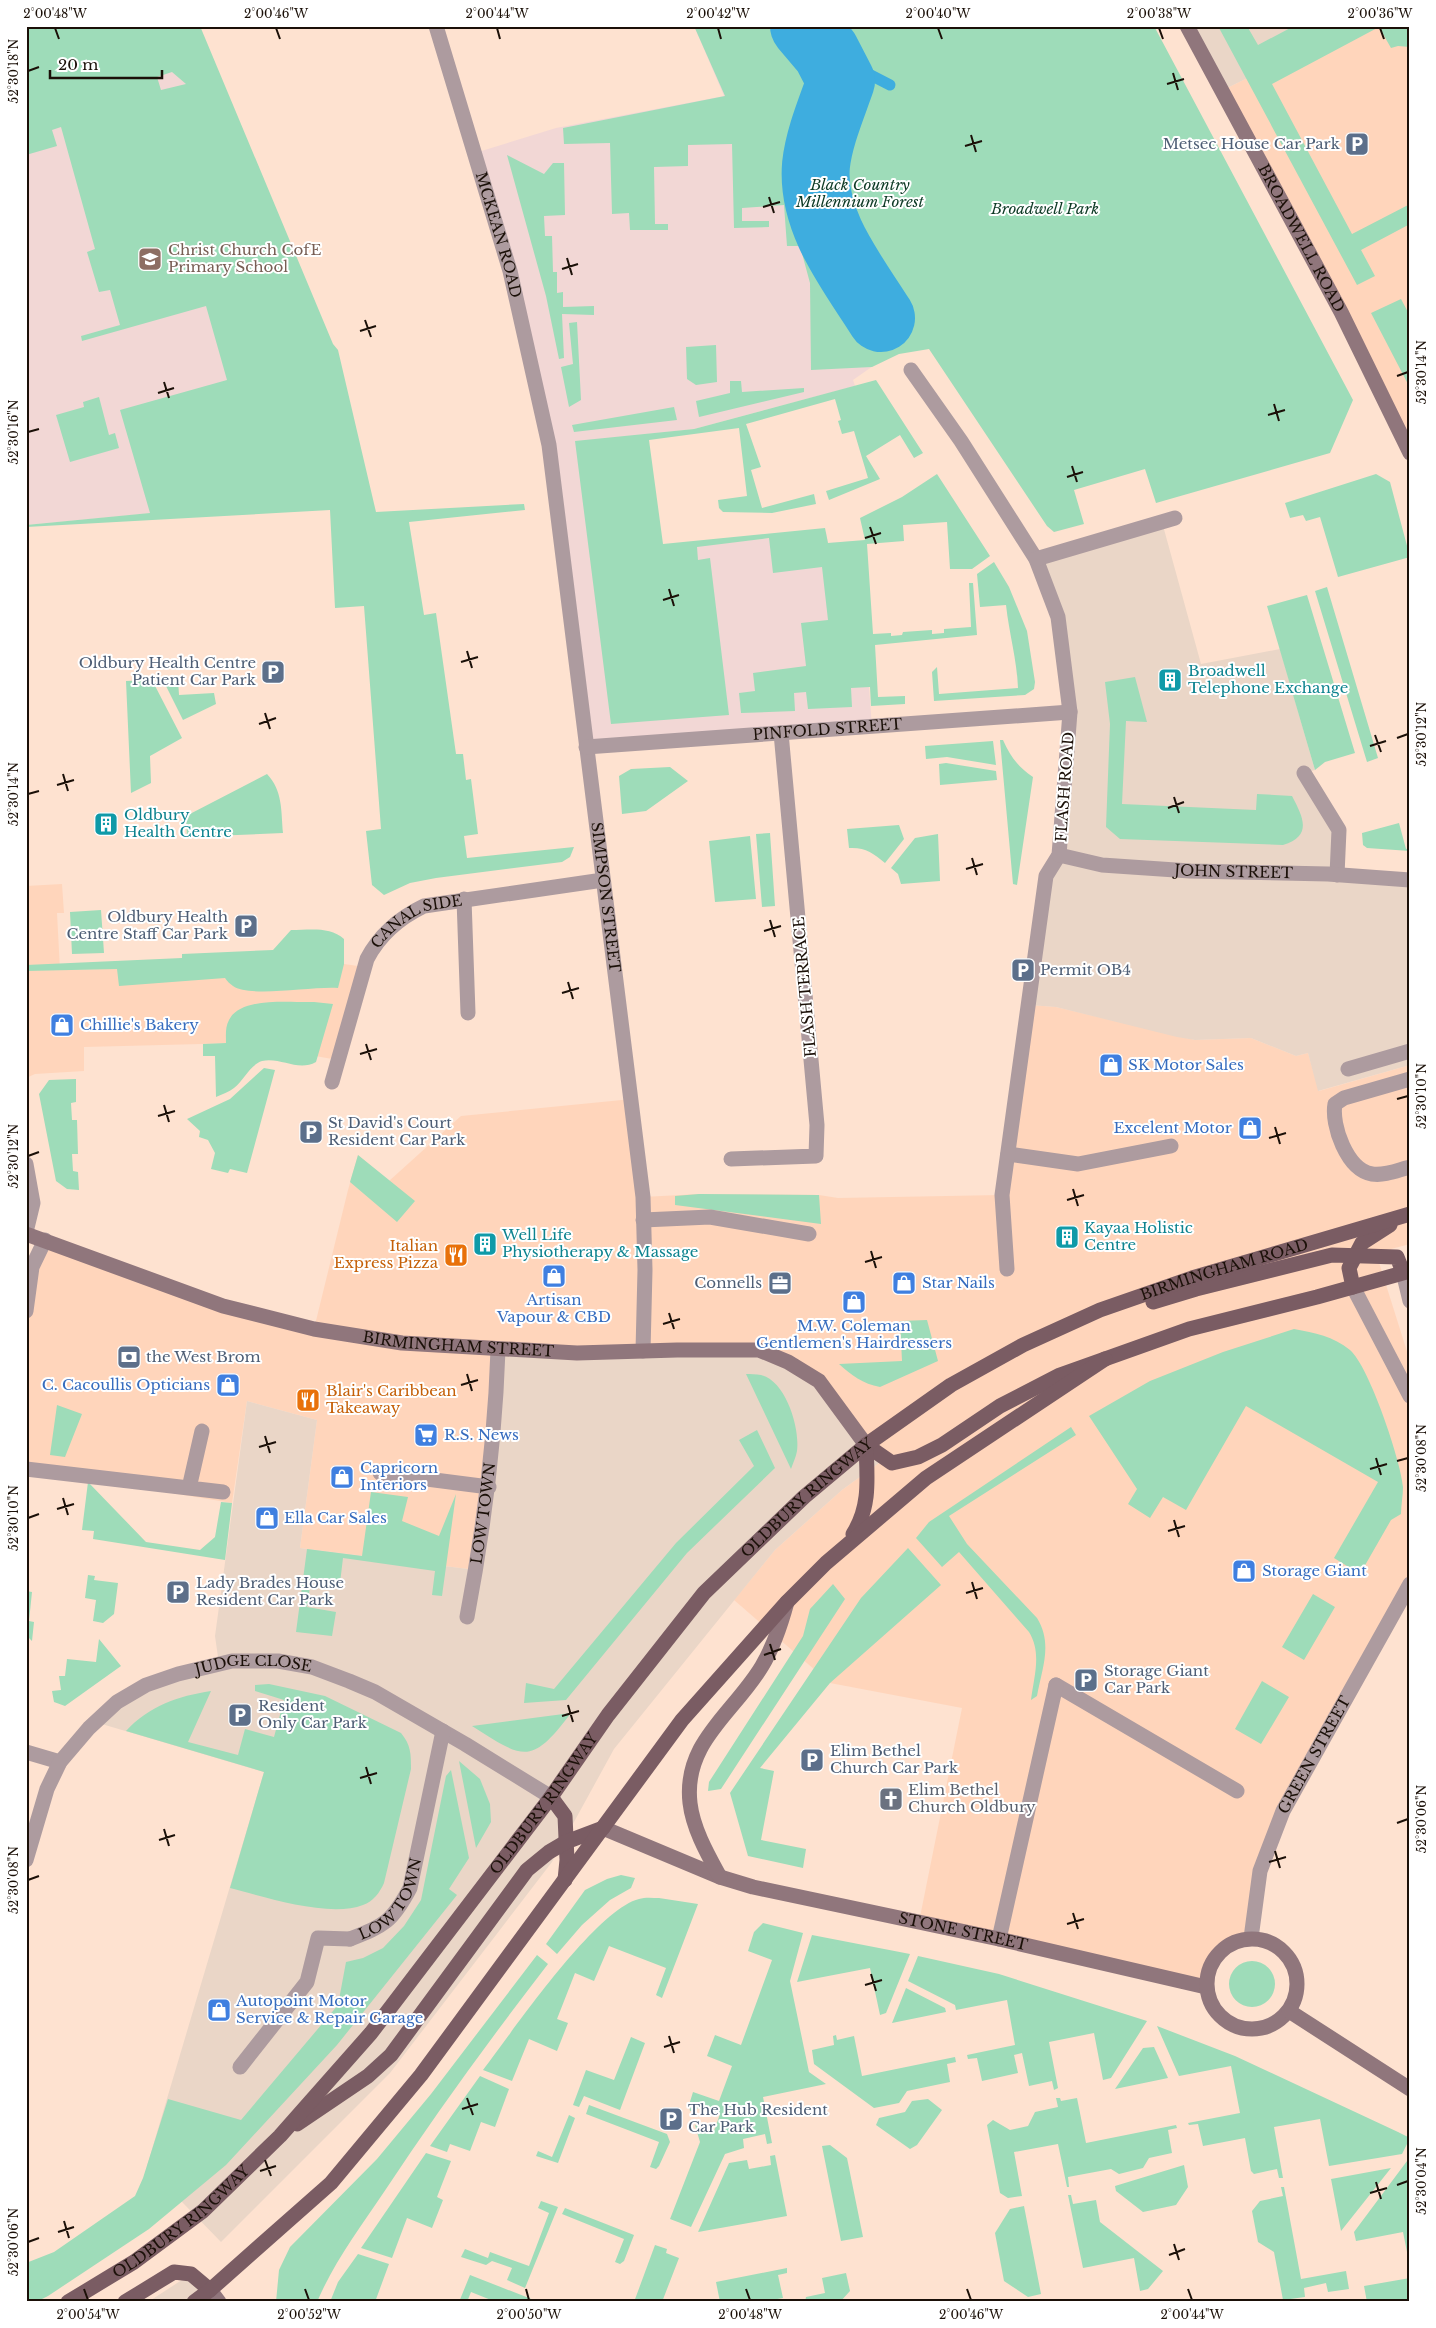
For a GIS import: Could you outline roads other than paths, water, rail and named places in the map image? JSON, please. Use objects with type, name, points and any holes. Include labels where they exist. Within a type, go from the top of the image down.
[{"type":"main road","points":[[1353,1287],[1349,1268],[1362,1243],[1407,1215]]},
{"type":"main road","name":"BIRMINGHAM ROAD","points":[[1044,1336],[1100,1310],[1192,1278],[1407,1215]]},
{"type":"main road","points":[[866,1445],[892,1463],[918,1457],[942,1445],[993,1411],[1060,1375],[1189,1329],[1353,1287],[1406,1271],[1397,1257],[1332,1255],[1196,1289],[1044,1336]]},
{"type":"main road","name":"OLDBURY RINGWAY","points":[[68,2302],[134,2262],[202,2211],[281,2135],[371,2034],[551,1797],[608,1715],[704,1593],[804,1497],[866,1445],[951,1385],[1022,1345],[1044,1336]]},
{"type":"main road","points":[[194,2302],[215,2296],[331,2182],[421,2075],[682,1720],[787,1602],[846,1546],[926,1478],[1105,1359]]},
{"type":"main road","points":[[846,1546],[862,1520],[867,1492],[866,1445]]},
{"type":"main road","points":[[551,1797],[565,1816],[564,1881]]},
{"type":"main road","points":[[281,2135],[331,2103],[368,2076],[391,2055],[527,1870],[549,1852],[566,1842],[603,1828]]},
{"type":"main road","points":[[125,2302],[174,2272],[191,2274],[215,2296]]},
{"type":"street","name":"MCKEAN ROAD","points":[[436,26],[510,271],[549,445]]},
{"type":"street","name":"BROADWELL ROAD","points":[[1187,26],[1341,312],[1409,446]]},
{"type":"street","name":"FLASH ROAD","points":[[911,370],[961,441],[1036,559],[1058,617],[1070,712],[1059,855],[1046,876],[1001,1203],[1006,1269]]},
{"type":"street","name":"SIMPSON STREET","points":[[549,445],[643,1198],[645,1270],[643,1351]]},
{"type":"street","points":[[1036,559],[1175,518]]},
{"type":"street","name":"PINFOLD STREET","points":[[586,747],[1070,712]]},
{"type":"street","name":"FLASH TERRACE","points":[[731,1159],[816,1156],[817,1119],[781,733]]},
{"type":"street","points":[[1304,773],[1339,830],[1337,875]]},
{"type":"street","name":"JOHN STREET","points":[[1059,855],[1102,866],[1337,875],[1410,880]]},
{"type":"street","name":"CANAL SIDE","points":[[332,1082],[367,959],[375,943],[405,915],[424,906],[603,880]]},
{"type":"street","points":[[464,899],[468,1013]]},
{"type":"street","points":[[1348,1069],[1410,1051]]},
{"type":"street","points":[[1410,1079],[1344,1098],[1335,1104],[1333,1114],[1345,1151],[1357,1166],[1370,1174],[1384,1174],[1410,1167]]},
{"type":"street","points":[[1008,1154],[1078,1164],[1172,1146]]},
{"type":"street","points":[[26,1164],[33,1203],[26,1233]]},
{"type":"street","points":[[643,1220],[710,1217],[809,1234]]},
{"type":"street","name":"BIRMINGHAM STREET","points":[[26,1233],[223,1306],[314,1329],[402,1343],[498,1350],[577,1353],[759,1350],[788,1362],[819,1381],[866,1445]]},
{"type":"street","points":[[26,1310],[32,1267],[45,1240]]},
{"type":"street","points":[[1406,1271],[1410,1301]]},
{"type":"street","points":[[1353,1287],[1410,1396]]},
{"type":"street","name":"LOW TOWN","points":[[467,1617],[489,1487],[497,1396],[498,1350]]},
{"type":"street","points":[[189,1488],[202,1431]]},
{"type":"street","points":[[26,1469],[222,1492]]},
{"type":"street","points":[[380,1473],[489,1487]]},
{"type":"street","name":"GREEN STREET","points":[[1251,1938],[1260,1871],[1284,1811],[1410,1584]]},
{"type":"street","points":[[720,1877],[701,1841],[690,1805],[689,1786],[695,1761],[702,1742],[743,1694],[762,1667],[774,1642],[787,1602]]},
{"type":"street","name":"JUDGE CLOSE","points":[[26,1860],[47,1789],[60,1762],[74,1744],[117,1702],[146,1685],[232,1661],[278,1661],[312,1667],[375,1692],[551,1797]]},
{"type":"street","points":[[999,1938],[1056,1685],[1237,1791]]},
{"type":"street","name":"LOW TOWN","points":[[240,2067],[307,1982],[318,1938],[350,1939],[380,1927],[399,1910],[410,1888],[443,1731]]},
{"type":"street","points":[[26,1752],[60,1762]]},
{"type":"street","name":"STONE STREET","points":[[603,1828],[720,1877],[753,1887],[999,1938],[1206,1987]]},
{"type":"street","points":[[1251,1938],[1275,1944],[1293,1963],[1298,1987],[1289,2011],[1272,2026],[1250,2030],[1229,2024],[1213,2008],[1206,1987],[1211,1964],[1228,1946],[1251,1938]]},
{"type":"street","points":[[1289,2011],[1410,2089]]},
{"type":"waterway","points":[[804,26],[826,52],[841,81],[826,122],[816,165],[816,186],[820,206],[836,246],[881,318]]},
{"type":"waterway","points":[[826,52],[890,85]]},
{"type":"place","name":"Metsec House Car Park","points":[[1357,144]]},
{"type":"place","name":"Christ Church CofE Primary School","points":[[150,259]]},
{"type":"place","name":"Oldbury Health Centre Patient Car Park","points":[[273,672]]},
{"type":"place","name":"Broadwell Telephone Exchange","points":[[1170,680]]},
{"type":"place","name":"Oldbury Health Centre","points":[[106,824]]},
{"type":"place","name":"Oldbury Health Centre Staff Car Park","points":[[246,926]]},
{"type":"place","name":"Permit OB4","points":[[1023,970]]},
{"type":"place","name":"Chillie's Bakery","points":[[62,1025]]},
{"type":"place","name":"SK Motor Sales","points":[[1111,1065]]},
{"type":"place","name":"Excelent Motor","points":[[1250,1128]]},
{"type":"place","name":"St David's Court Resident Car Park","points":[[311,1132]]},
{"type":"place","name":"Kayaa Holistic Centre","points":[[1067,1237]]},
{"type":"place","name":"Well Life Physiotherapy & Massage","points":[[485,1244]]},
{"type":"place","name":"Italian Express Pizza","points":[[456,1255]]},
{"type":"place","name":"Artisan Vapour & CBD","points":[[554,1276]]},
{"type":"place","name":"Connells","points":[[780,1283]]},
{"type":"place","name":"Star Nails","points":[[904,1283]]},
{"type":"place","name":"M.W. Coleman Gentlemen's Hairdressers","points":[[854,1302]]},
{"type":"place","name":"the West Brom","points":[[129,1357]]},
{"type":"place","name":"C. Cacoullis Opticians","points":[[228,1385]]},
{"type":"place","name":"Blair's Caribbean Takeaway","points":[[308,1400]]},
{"type":"place","name":"R.S. News","points":[[426,1435]]},
{"type":"place","name":"Capricorn Interiors","points":[[342,1477]]},
{"type":"place","name":"Ella Car Sales","points":[[267,1518]]},
{"type":"place","name":"Storage Giant","points":[[1244,1571]]},
{"type":"place","name":"Lady Brades House Resident Car Park","points":[[178,1592]]},
{"type":"place","name":"Storage Giant Car Park","points":[[1086,1680]]},
{"type":"place","name":"Resident Only Car Park","points":[[240,1715]]},
{"type":"place","name":"Elim Bethel Church Car Park","points":[[812,1760]]},
{"type":"place","name":"Elim Bethel Church Oldbury","points":[[891,1799]]},
{"type":"place","name":"Autopoint Motor Service & Repair Garage","points":[[219,2010]]},
{"type":"place","name":"The Hub Resident Car Park","points":[[671,2119]]},
{"type":"park label","name":"Black Country Millennium Forest","points":[[860,194]]},
{"type":"park label","name":"Broadwell Park","points":[[1045,209]]}]
